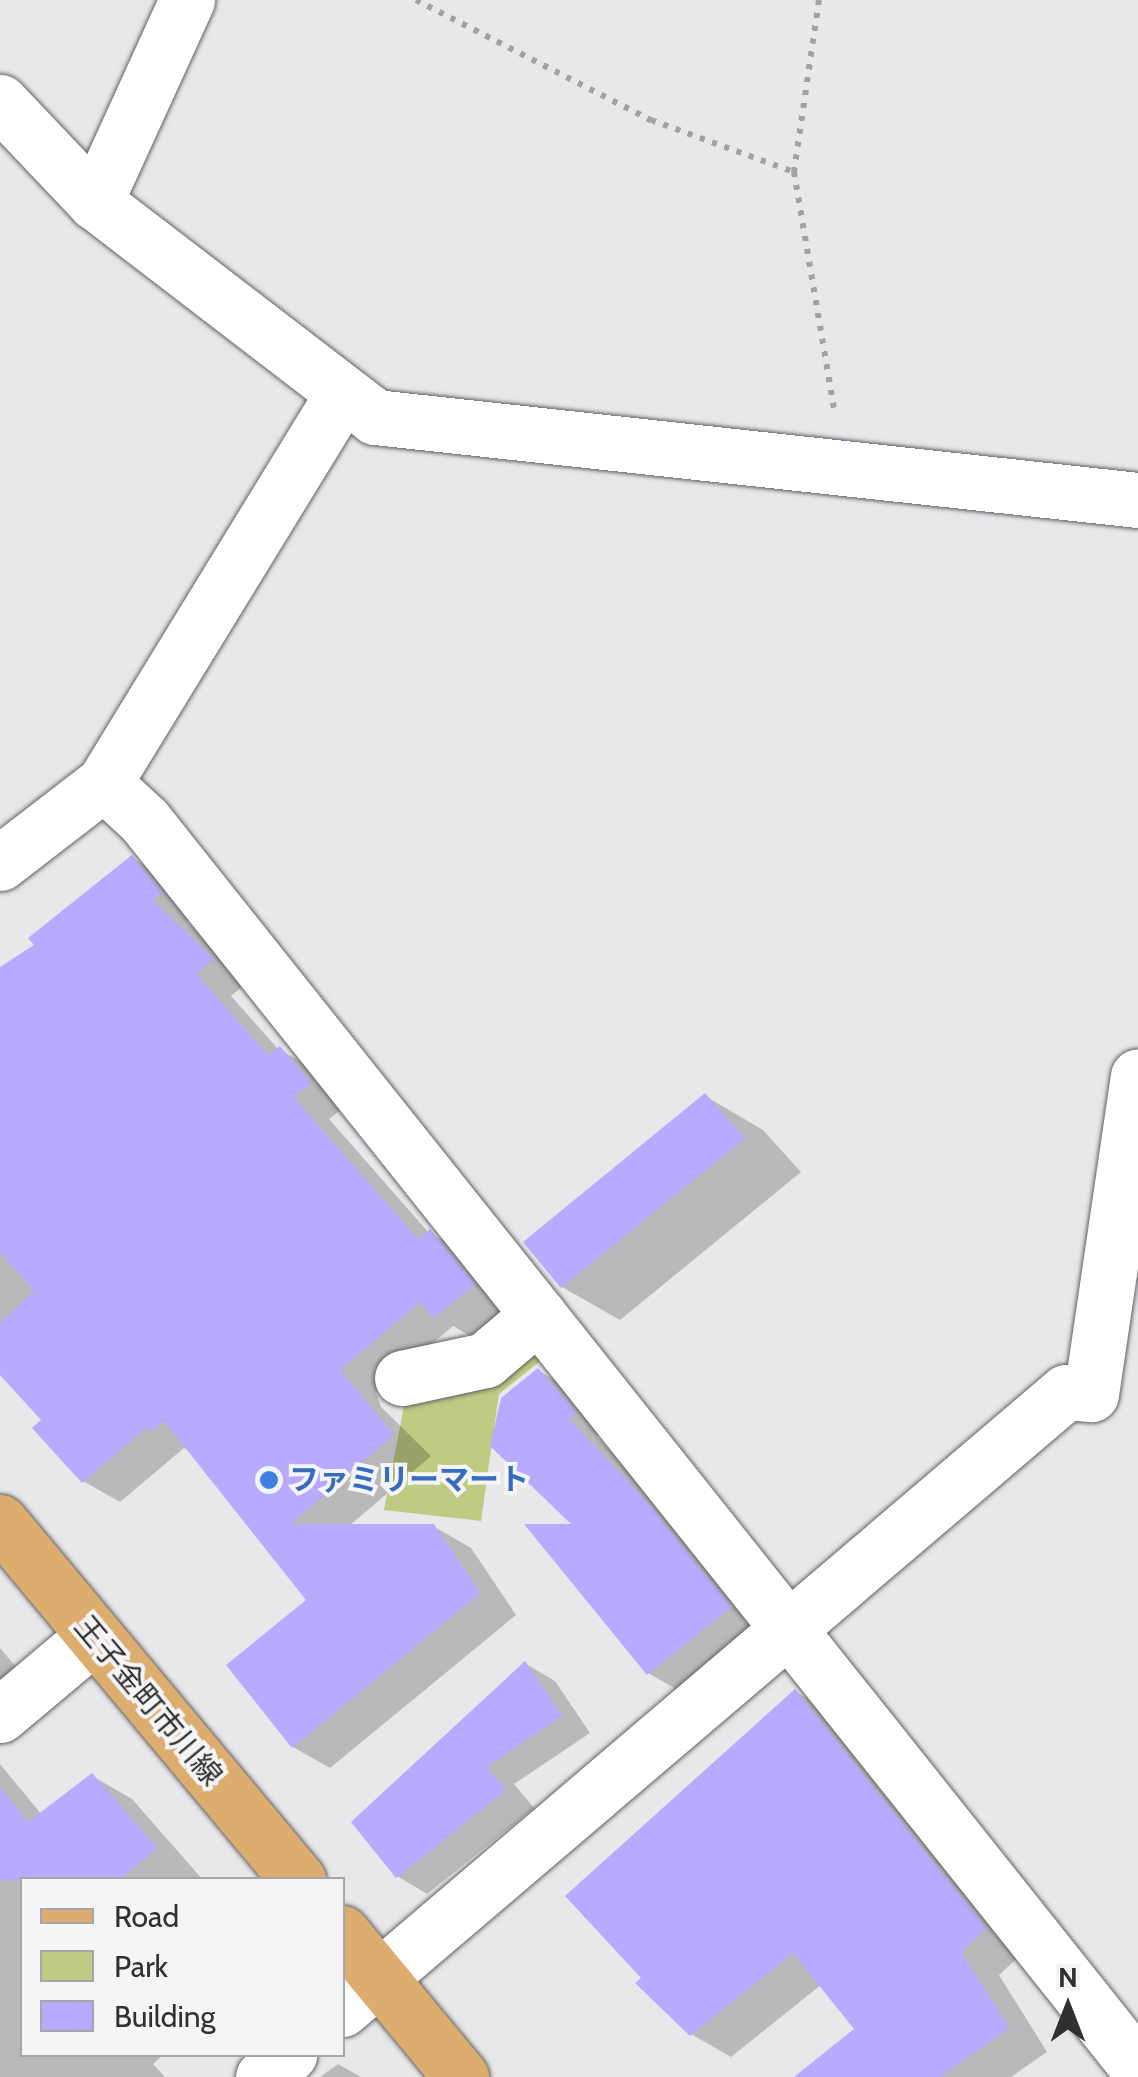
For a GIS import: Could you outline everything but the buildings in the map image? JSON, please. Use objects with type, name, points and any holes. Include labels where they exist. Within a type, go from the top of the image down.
[{"type":"main road","name":"王子金町市川線","points":[[0,1522],[295,1877]]},
{"type":"main road","points":[[345,1942],[361,1993],[461,2077]]},
{"type":"street","points":[[96,202],[187,0]]},
{"type":"street","points":[[0,102],[96,202],[375,417],[835,462],[1138,500]]},
{"type":"street","points":[[0,863],[104,783],[342,394]]},
{"type":"street","points":[[104,783],[144,820],[1138,2068]]},
{"type":"street","points":[[361,1993],[787,1625],[1066,1392],[1115,1396],[1138,1076]]},
{"type":"street","points":[[402,1378],[485,1360],[538,1315]]},
{"type":"street","points":[[0,1715],[94,1636]]},
{"type":"street","points":[[262,2077],[285,2057]]},
{"type":"path","points":[[416,0],[651,120],[794,172]]},
{"type":"path","points":[[819,0],[794,172],[834,406],[835,462]]},
{"type":"green space","points":[[537,1339],[548,1355],[499,1394],[481,1521],[384,1510],[407,1390]]},
{"type":"place","name":"ファミリーマート","points":[[269,1480]]}]
